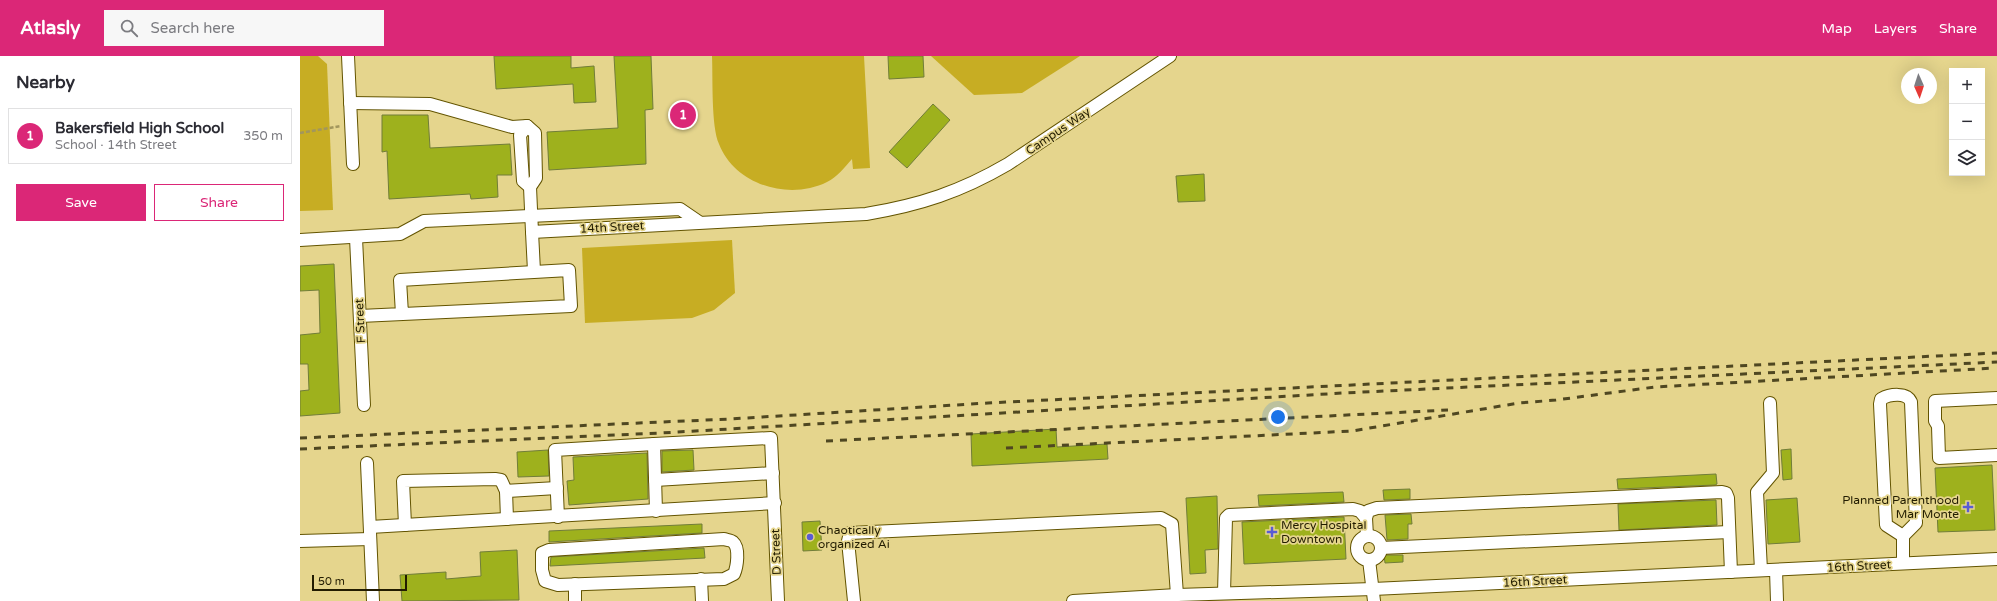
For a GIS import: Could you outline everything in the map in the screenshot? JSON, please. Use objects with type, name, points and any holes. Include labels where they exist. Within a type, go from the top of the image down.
[{"type":"street","points":[[348,56],[353,164]]},
{"type":"street","name":"Campus Way","points":[[941,197],[982,179],[1008,164],[1170,56]]},
{"type":"street","points":[[350,103],[430,104],[512,127],[527,126],[520,135],[523,181],[530,187],[534,271]]},
{"type":"street","name":"14th Street","points":[[532,232],[866,214],[905,207],[941,197]]},
{"type":"street","points":[[300,240],[356,238],[400,234],[424,221],[680,208],[699,222]]},
{"type":"street","name":"F Street","points":[[356,238],[364,405]]},
{"type":"street","points":[[360,316],[571,306],[569,270],[400,280],[402,314]]},
{"type":"street","points":[[1903,536],[1886,525],[1880,404],[1881,399],[1886,396],[1905,395],[1911,402],[1916,523],[1903,536],[1904,564]]},
{"type":"street","points":[[1997,398],[1935,401],[1935,421],[1938,426],[1939,458],[1997,455]]},
{"type":"street","points":[[1761,570],[1757,492],[1773,473],[1770,403]]},
{"type":"street","name":"D Street","points":[[654,444],[772,438],[778,601]]},
{"type":"street","points":[[558,517],[555,450],[654,444],[656,511]]},
{"type":"street","points":[[367,463],[374,601]]},
{"type":"street","points":[[655,480],[774,473]]},
{"type":"street","points":[[405,525],[403,481],[501,480],[506,491],[507,519]]},
{"type":"street","points":[[506,491],[557,488]]},
{"type":"street","points":[[1367,536],[1366,518],[1368,511],[1377,508],[1722,492],[1726,493],[1731,572]]},
{"type":"street","points":[[300,541],[370,533],[405,525],[775,503]]},
{"type":"street","points":[[1224,593],[1226,518],[1229,515],[1353,509],[1360,511],[1366,518]]},
{"type":"street","points":[[854,601],[848,541],[850,533],[1161,518],[1172,524],[1177,595]]},
{"type":"street","points":[[1381,548],[1729,532]]},
{"type":"street","points":[[1367,536],[1376,538],[1381,548],[1378,555],[1369,560],[1360,556],[1356,548],[1359,540],[1367,536]]},
{"type":"street","points":[[724,539],[732,542],[736,546],[737,567],[734,574],[724,578],[701,579],[558,585],[545,581],[542,570],[542,553],[549,550],[724,539]]},
{"type":"street","name":"16th Street","points":[[1073,601],[1224,593],[1374,595],[1761,570],[1997,559]]},
{"type":"street","points":[[1369,560],[1374,595]]},
{"type":"street","points":[[1776,570],[1777,601]]},
{"type":"street","points":[[701,579],[702,601]]},
{"type":"street","points":[[575,584],[575,601]]},
{"type":"path","points":[[300,133],[332,129],[351,123]]},
{"type":"shaded area","points":[[300,56],[318,56],[327,64],[333,210],[300,211]]},
{"type":"shaded area","points":[[712,56],[864,56],[870,168],[853,169],[852,159],[831,180],[812,188],[796,190],[765,186],[750,179],[737,170],[727,158],[716,136],[713,102]]},
{"type":"shaded area","points":[[931,56],[1080,56],[1022,93],[974,95]]},
{"type":"shaded area","points":[[732,240],[735,293],[714,310],[692,318],[585,323],[582,248]]},
{"type":"building","points":[[494,56],[571,56],[571,68],[594,66],[596,102],[574,103],[573,84],[496,89]]},
{"type":"building","points":[[614,56],[651,56],[653,109],[645,110],[646,164],[549,170],[547,132],[618,128]]},
{"type":"building","points":[[888,56],[923,56],[924,77],[889,79]]},
{"type":"building","points":[[933,104],[950,120],[907,168],[889,152]]},
{"type":"building","points":[[382,115],[428,115],[430,148],[510,144],[512,175],[497,175],[498,197],[471,199],[470,194],[389,199],[387,151],[382,152]]},
{"type":"building","points":[[1204,174],[1205,201],[1178,202],[1176,176]]},
{"type":"building","points":[[334,264],[340,413],[300,416],[300,391],[309,390],[308,364],[300,364],[300,335],[320,333],[319,290],[300,291],[300,266]]},
{"type":"building","points":[[1056,429],[1057,447],[1107,444],[1108,459],[972,466],[971,434]]},
{"type":"building","points":[[1791,449],[1792,479],[1783,480],[1781,450]]},
{"type":"building","points":[[548,450],[549,476],[518,477],[517,452]]},
{"type":"building","points":[[693,450],[694,470],[662,472],[662,451]]},
{"type":"building","points":[[647,453],[648,499],[569,505],[567,481],[574,480],[573,457]]},
{"type":"building","points":[[1992,465],[1995,530],[1938,532],[1935,468]]},
{"type":"building","points":[[1716,474],[1717,484],[1715,485],[1618,489],[1617,479]]},
{"type":"building","points":[[1410,489],[1410,499],[1384,500],[1383,490]]},
{"type":"building","points":[[1343,492],[1344,502],[1259,506],[1258,495]]},
{"type":"building","points":[[1217,496],[1218,549],[1205,550],[1206,573],[1190,574],[1186,498]]},
{"type":"building","points":[[1797,498],[1800,542],[1768,544],[1766,500]]},
{"type":"building","points":[[1716,500],[1717,525],[1619,530],[1618,504]]},
{"type":"building","points":[[1411,514],[1412,524],[1408,524],[1408,539],[1387,540],[1385,515]]},
{"type":"building","points":[[1344,517],[1346,559],[1244,564],[1242,522]]},
{"type":"building","points":[[820,521],[822,550],[803,551],[802,522]]},
{"type":"building","points":[[702,524],[702,533],[549,542],[549,531]]},
{"type":"building","points":[[704,548],[705,558],[550,566],[551,557]]},
{"type":"building","points":[[517,550],[519,600],[402,601],[400,575],[446,572],[446,579],[481,576],[480,552]]},
{"type":"building","points":[[1384,555],[1403,555],[1403,562],[1385,563]]},
{"type":"railway","points":[[300,438],[730,419],[988,403],[1997,353]]},
{"type":"railway","points":[[300,449],[661,433],[1343,393],[1997,362]]},
{"type":"railway","points":[[1006,448],[1352,431],[1519,403],[1556,400],[1655,387],[1995,368]]},
{"type":"railway","points":[[826,441],[1448,410]]},
{"type":"place","name":"Bakersfield High School","points":[[683,115]]},
{"type":"place","name":"Planned Parenthood Mar Monte","points":[[1968,507]]},
{"type":"place","name":"Mercy Hospital Downtown","points":[[1272,532]]},
{"type":"place","name":"Chaotically organized Ai","points":[[810,537]]}]
